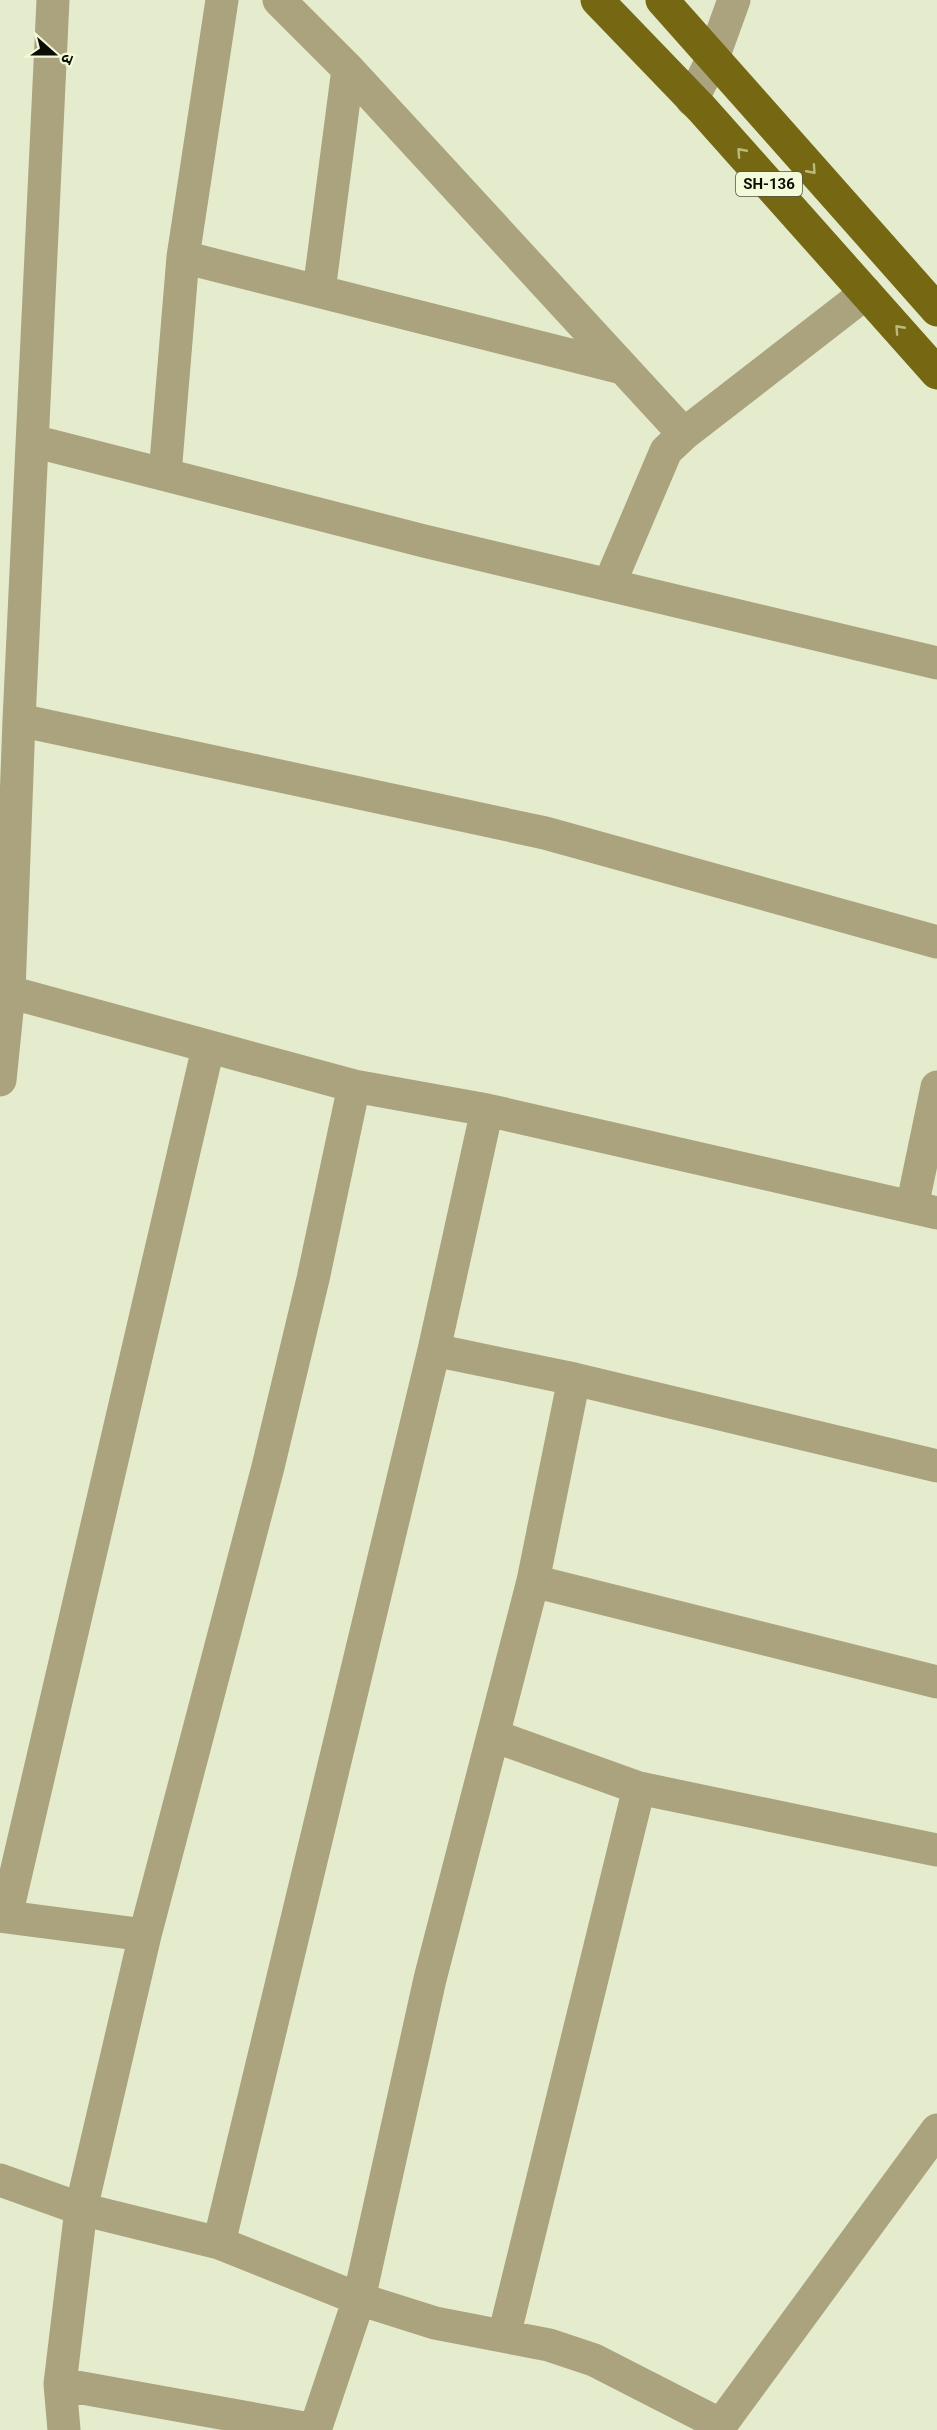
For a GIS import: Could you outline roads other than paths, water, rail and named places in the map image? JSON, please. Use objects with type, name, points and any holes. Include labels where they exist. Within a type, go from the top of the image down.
[{"type":"main road","name":"SH-136","points":[[597,0],[692,99],[937,373]]},
{"type":"main road","name":"SH-136","points":[[662,0],[937,310]]},
{"type":"street","points":[[0,1080],[9,992],[19,720],[53,0]]},
{"type":"street","points":[[165,474],[183,257],[222,0]]},
{"type":"street","points":[[279,0],[348,69],[684,434]]},
{"type":"street","points":[[692,99],[713,58],[734,0]]},
{"type":"street","points":[[319,291],[348,69]]},
{"type":"street","points":[[183,257],[622,368]]},
{"type":"street","points":[[609,585],[666,451],[684,434],[866,293]]},
{"type":"street","points":[[33,441],[424,541],[937,663]]},
{"type":"street","points":[[19,720],[545,833],[937,942]]},
{"type":"street","points":[[9,992],[354,1086],[487,1110],[924,1210],[937,1087]]},
{"type":"street","points":[[145,1935],[3,1916],[208,1048]]},
{"type":"street","points":[[64,2430],[60,2384],[81,2209],[145,1935],[268,1467],[313,1279],[354,1086]]},
{"type":"street","points":[[219,2243],[434,1350],[487,1110]]},
{"type":"street","points":[[434,1350],[574,1379],[937,1466]]},
{"type":"street","points":[[60,2384],[315,2430],[359,2299],[430,1979],[533,1581],[574,1379]]},
{"type":"street","points":[[533,1581],[937,1682]]},
{"type":"street","points":[[494,1736],[639,1788],[937,1850]]},
{"type":"street","points":[[504,2336],[639,1788]]},
{"type":"street","points":[[0,2180],[81,2209],[219,2243],[359,2299],[435,2323],[549,2345],[594,2360],[719,2428],[937,2130]]}]
